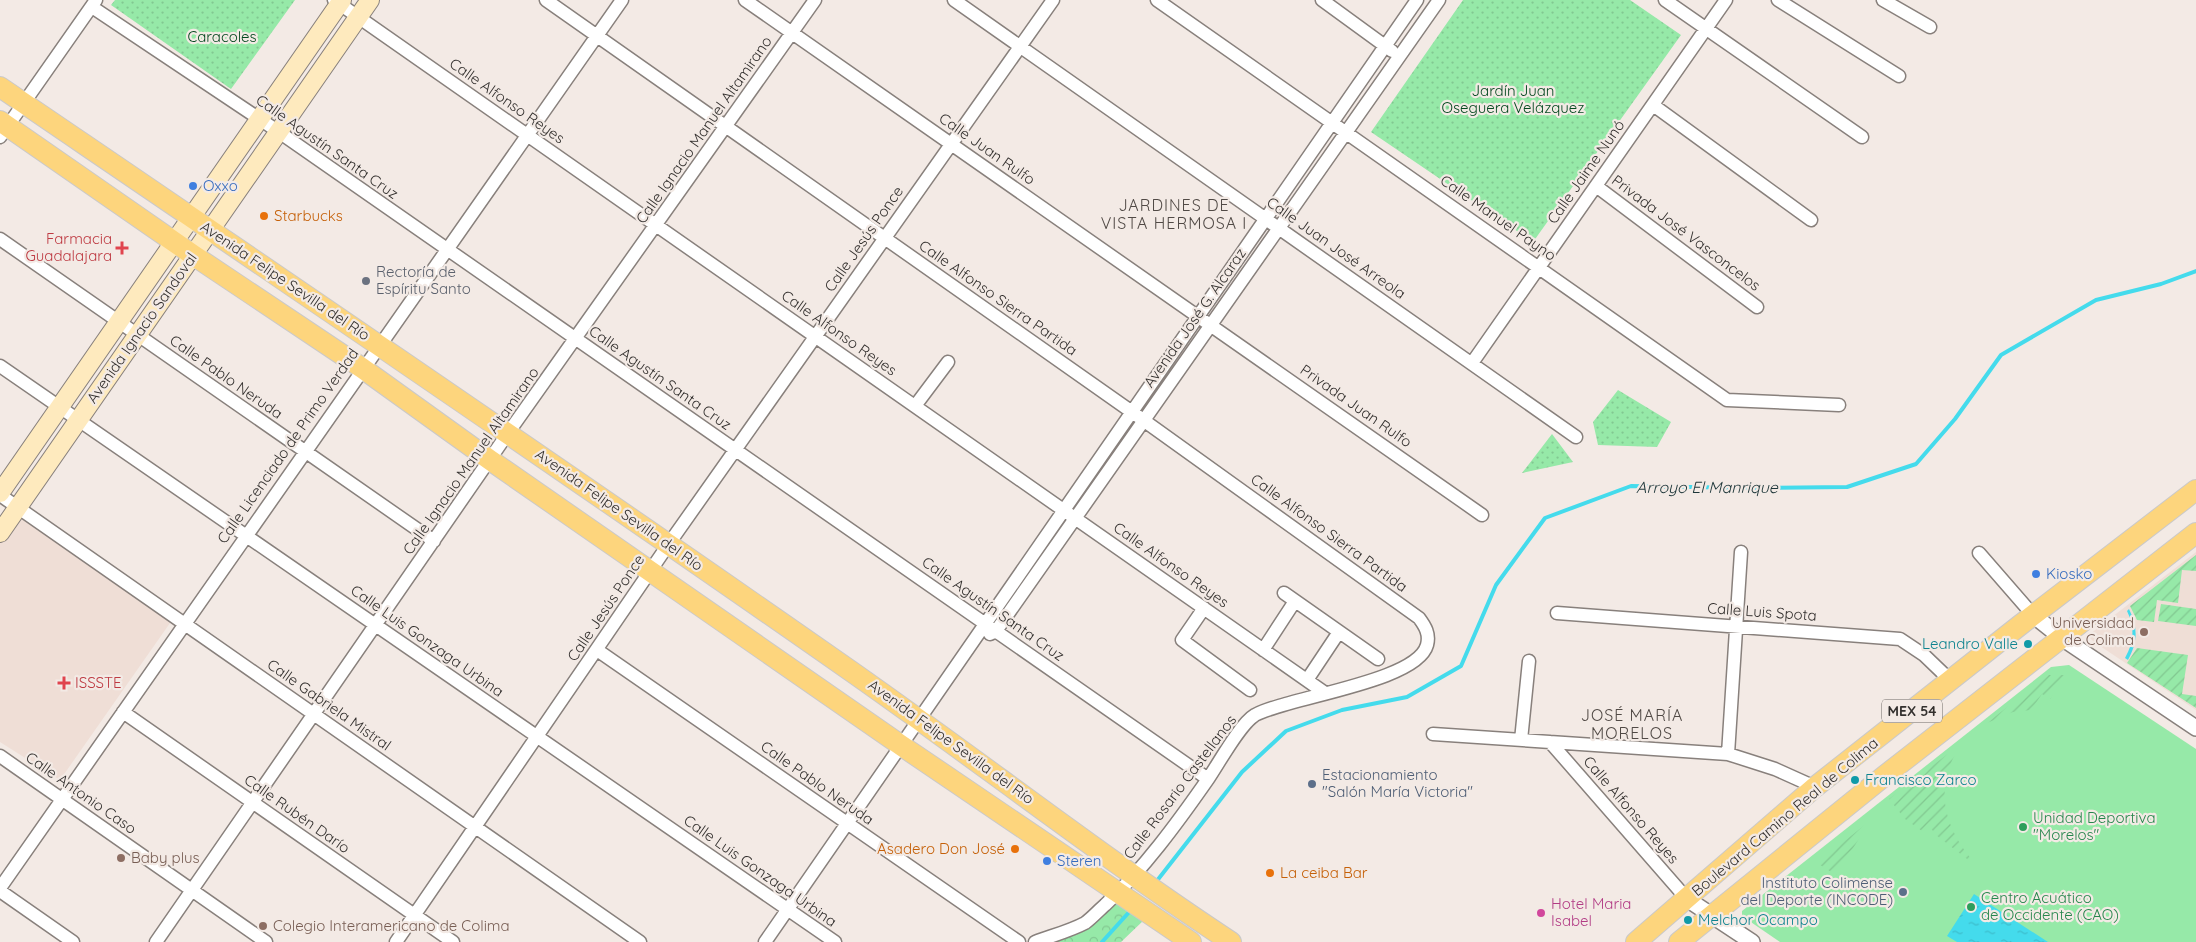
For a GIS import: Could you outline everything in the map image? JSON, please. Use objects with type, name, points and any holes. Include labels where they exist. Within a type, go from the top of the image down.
[{"type":"main road","name":"Avenida Ignacio Sandoval","points":[[0,533],[370,0]]},
{"type":"main road","name":"Avenida Ignacio Sandoval","points":[[0,494],[259,119],[338,1]]},
{"type":"main road","name":"Avenida Felipe Sevilla del Río","points":[[0,87],[210,231],[380,344],[920,720],[1231,942]]},
{"type":"main road","name":"Avenida Felipe Sevilla del Río","points":[[3,128],[362,368],[490,460],[902,746],[1191,942]]},
{"type":"main road","name":"Boulevard Camino Real de Colima","points":[[1636,942],[1815,787],[2033,615],[2196,490]]},
{"type":"main road","name":"Boulevard Camino Real de Colima","points":[[1679,942],[1883,777],[2196,532]]},
{"type":"main road","points":[[1862,751],[1883,777]]},
{"type":"street","name":"Calle Alfonso Sierra Partida","points":[[546,0],[1132,412],[1419,618],[1427,629]]},
{"type":"street","name":"Calle Licenciado de Primo Verdad","points":[[0,890],[362,368],[622,0]]},
{"type":"street","name":"Calle Juan Rulfo","points":[[745,0],[1211,325]]},
{"type":"street","name":"Calle Ignacio Manuel Altamirano","points":[[156,942],[508,433],[576,340],[815,0]]},
{"type":"street","name":"Calle Juan José Arreola","points":[[954,0],[1576,437]]},
{"type":"street","name":"Calle Jesús Ponce","points":[[396,942],[668,545],[1053,0]]},
{"type":"street","name":"Calle Manuel Payno","points":[[1157,0],[1727,400],[1839,405]]},
{"type":"street","points":[[1322,0],[1399,56]]},
{"type":"street","name":"Avenida José G. Alcaraz","points":[[990,627],[1064,510],[1417,0]]},
{"type":"street","name":"Avenida José G. Alcaraz","points":[[990,627],[1075,518],[1439,0]]},
{"type":"street","points":[[1665,0],[1862,137]]},
{"type":"street","name":"Calle Jaime Nunó","points":[[1472,364],[1726,0]]},
{"type":"street","points":[[1778,0],[1899,76]]},
{"type":"street","points":[[1883,0],[1930,27]]},
{"type":"street","name":"Calle Alfonso Reyes","points":[[338,1],[358,17],[656,226],[1325,693]]},
{"type":"street","points":[[3,128],[24,103],[94,4]]},
{"type":"street","name":"Calle Agustín Santa Cruz","points":[[94,4],[1208,779]]},
{"type":"street","points":[[1653,105],[1811,220]]},
{"type":"street","name":"Privada José Vasconcelos","points":[[1596,186],[1757,307]]},
{"type":"street","name":"Calle Pablo Neruda","points":[[0,240],[434,541]]},
{"type":"street","name":"Privada Juan Rulfo","points":[[1211,325],[1482,515]]},
{"type":"street","points":[[915,406],[948,362]]},
{"type":"street","name":"Calle Luis Gonzaga Urbina","points":[[0,366],[835,942]]},
{"type":"street","name":"Calle Gabriela Mistral","points":[[0,494],[640,942]]},
{"type":"street","points":[[1728,754],[1741,552]]},
{"type":"street","points":[[1979,553],[2033,615],[2062,638],[2196,728]]},
{"type":"street","points":[[1284,594],[1378,659]]},
{"type":"street","points":[[1263,650],[1295,601]]},
{"type":"street","points":[[1204,608],[1182,640],[1250,690]]},
{"type":"street","name":"Calle Luis Spota","points":[[1557,613],[1900,639],[1924,655],[1950,680]]},
{"type":"street","points":[[765,942],[971,645],[990,627]]},
{"type":"street","name":"Calle Rosario Castellanos","points":[[1035,942],[1085,922],[1122,896],[1138,877],[1208,779],[1228,747],[1254,716],[1325,693],[1364,683],[1404,668],[1418,659],[1427,646],[1427,629]]},
{"type":"street","points":[[1307,680],[1339,632]]},
{"type":"street","name":"Calle Pablo Neruda","points":[[597,650],[1019,942]]},
{"type":"street","points":[[1521,740],[1529,661]]},
{"type":"street","name":"Calle Rubén Darío","points":[[123,712],[454,942]]},
{"type":"street","points":[[1433,734],[1728,754],[1775,769],[1815,787]]},
{"type":"street","name":"Calle Alfonso Reyes","points":[[1550,742],[1687,899]]},
{"type":"street","name":"Calle Antonio Caso","points":[[0,756],[266,942]]},
{"type":"street","points":[[0,890],[73,942]]},
{"type":"street","points":[[1687,899],[1752,942]]},
{"type":"shaded area","name":"ISSSTE","points":[[19,514],[170,619],[170,623],[60,780],[0,742],[0,538]]},
{"type":"shaded area","name":"Universidad de Colima","points":[[2196,552],[2196,710],[2094,642],[2090,638],[2090,634]]},
{"type":"green space","name":"Caracoles","points":[[115,0],[295,0],[231,89],[111,5]]},
{"type":"green space","name":"Jardín Juan Oseguera Velázquez","points":[[1463,0],[1630,0],[1681,35],[1533,242],[1371,132]]},
{"type":"green space","points":[[1618,390],[1671,422],[1657,447],[1598,445],[1593,422]]},
{"type":"green space","points":[[1552,434],[1573,462],[1522,473]]},
{"type":"green space","points":[[2196,555],[2196,571],[2182,570],[2178,603],[2157,600],[2154,622],[2137,620],[2130,606]]},
{"type":"green space","points":[[2161,604],[2196,609],[2196,626],[2158,621]]},
{"type":"green space","points":[[2137,648],[2188,655],[2182,694],[2196,696],[2196,708],[2127,663]]},
{"type":"green space","name":"Unidad Deportiva \"Morelos\"","points":[[2069,665],[2196,749],[2196,942],[1780,942],[1742,916],[1742,911],[2051,667]]},
{"type":"green space","points":[[2048,675],[2067,675],[2050,699],[2042,694],[2031,710],[2013,712],[1987,723]]},
{"type":"green space","points":[[1966,740],[1951,763],[1945,790],[1945,803],[1947,815],[1957,839],[1973,861],[1971,862],[1936,835],[1930,827],[1922,831],[1905,819],[1889,799]]},
{"type":"green space","points":[[1871,820],[1836,875],[1817,863]]},
{"type":"green space","points":[[1116,902],[1144,920],[1121,942],[1052,942],[1090,928]]},
{"type":"water","points":[[2129,609],[2136,634],[2134,647],[2128,660],[2125,658],[2132,640],[2130,617],[2127,611]]},
{"type":"water","points":[[1974,894],[2048,942],[1957,942],[1947,936]]},
{"type":"waterway","name":"Arroyo El Manrique","points":[[1156,882],[1242,772],[1286,731],[1342,710],[1407,697],[1461,666],[1496,585],[1545,518],[1631,486],[1847,487],[1916,464],[1955,419],[2001,355],[2096,300],[2161,284],[2196,271]]},
{"type":"waterway","points":[[1102,942],[1131,910]]},
{"type":"place","name":"Oxxo","points":[[193,186]]},
{"type":"place","name":"Starbucks","points":[[264,216]]},
{"type":"place","name":"Farmacia Guadalajara","points":[[122,248]]},
{"type":"place","name":"Rectoría de Espíritu Santo","points":[[366,281]]},
{"type":"place","name":"Kiosko","points":[[2036,574]]},
{"type":"place","name":"Universidad de Colima","points":[[2144,632]]},
{"type":"place","name":"Leandro Valle","points":[[2028,644]]},
{"type":"place","name":"ISSSTE","points":[[64,683]]},
{"type":"place","name":"Francisco Zarco","points":[[1855,780]]},
{"type":"place","name":"Estacionamiento \"Salón María Victoria\"","points":[[1312,784]]},
{"type":"place","name":"Unidad Deportiva \"Morelos\"","points":[[2023,827]]},
{"type":"place","name":"Asadero Don José","points":[[1015,849]]},
{"type":"place","name":"Baby plus","points":[[121,858]]},
{"type":"place","name":"Steren","points":[[1047,861]]},
{"type":"place","name":"La ceiba Bar","points":[[1270,873]]},
{"type":"place","name":"Instituto Colimense del Deporte (INCODE)","points":[[1903,892]]},
{"type":"place","name":"Centro Acuático de Occidente (CAO)","points":[[1971,907]]},
{"type":"place","name":"Hotel Maria Isabel","points":[[1541,913]]},
{"type":"place","name":"Melchor Ocampo","points":[[1688,920]]},
{"type":"place","name":"Colegio Interamericano de Colima","points":[[263,926]]},
{"type":"district","name":"JARDINES DE VISTA HERMOSA I","points":[[1174,214]]},
{"type":"district","name":"JOSÉ MARÍA MORELOS","points":[[1632,724]]}]
